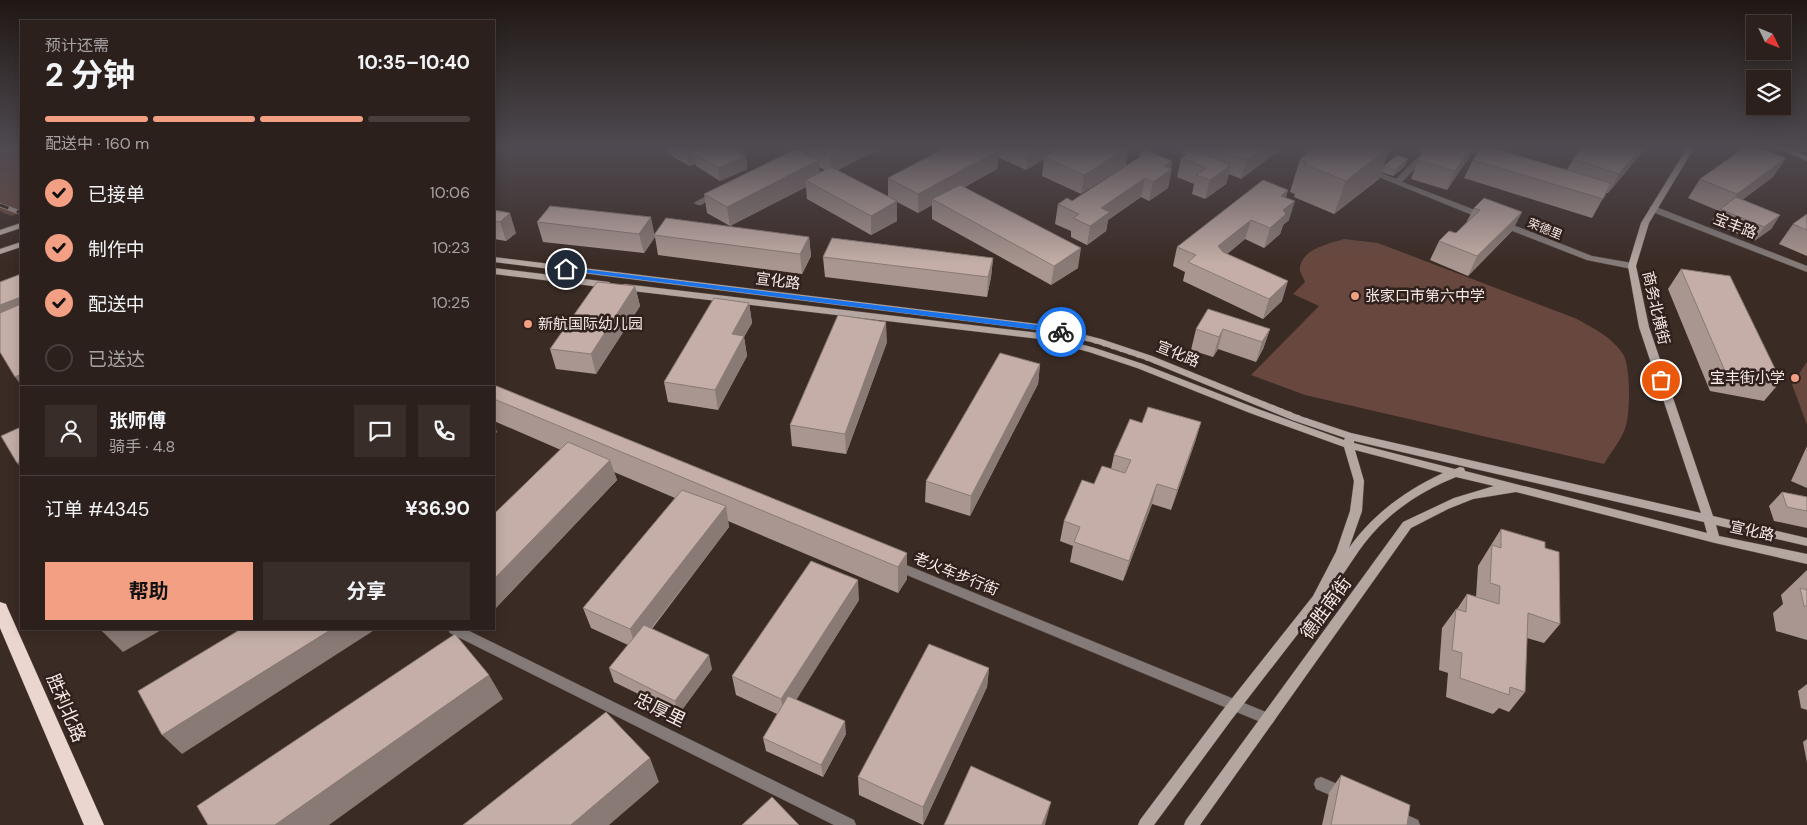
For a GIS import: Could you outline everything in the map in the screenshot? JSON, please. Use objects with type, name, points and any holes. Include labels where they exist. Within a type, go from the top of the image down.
[{"type":"highway","name":"胜利北路","points":[[0,609],[94,825]]},
{"type":"main road","name":"商务北横街","points":[[1667,186],[1645,223],[1632,266],[1644,327],[1715,539]]},
{"type":"main road","points":[[0,233],[20,227]]},
{"type":"main road","points":[[0,252],[20,244]]},
{"type":"main road","name":"宣化路","points":[[495,260],[1046,328],[1098,341],[1149,358],[1349,440],[1491,468],[1807,542]]},
{"type":"main road","name":"宣化路","points":[[495,271],[1040,336],[1092,350],[1140,366],[1236,404],[1458,472],[1715,539],[1807,559]]},
{"type":"main road","name":"德胜南街","points":[[1317,600],[1342,552],[1356,511],[1359,481],[1349,440]]},
{"type":"main road","name":"德胜南街","points":[[1145,825],[1369,531],[1393,508],[1421,489],[1458,472],[1491,468]]},
{"type":"main road","name":"德胜南街","points":[[1191,825],[1407,525],[1437,509],[1494,489],[1511,489],[1539,493]]},
{"type":"street","name":"荣德里","points":[[1408,186],[1590,258],[1632,266]]},
{"type":"street","points":[[698,203],[723,191]]},
{"type":"street","name":"宝丰路","points":[[1653,209],[1807,269]]},
{"type":"street","name":"老火车步行街","points":[[886,561],[1268,719]]},
{"type":"street","name":"忠厚里","points":[[456,630],[849,825]]},
{"type":"street","points":[[1321,784],[1354,799]]},
{"type":"street","points":[[1380,810],[1413,825]]},
{"type":"shaded area","points":[[0,186],[20,186],[20,213],[11,216],[0,211]]},
{"type":"shaded area","points":[[1344,239],[1378,243],[1577,319],[1602,333],[1623,354],[1626,360],[1629,379],[1626,426],[1604,464],[1305,395],[1251,375],[1319,306],[1293,294],[1305,282],[1300,271],[1304,258],[1316,249]]},
{"type":"shaded area","points":[[1807,362],[1807,425],[1792,384]]},
{"type":"building","points":[[719,186],[767,186],[727,207],[704,194]]},
{"type":"building","points":[[817,186],[869,186],[897,201],[871,216]]},
{"type":"building","points":[[904,186],[932,186],[918,194]]},
{"type":"building","points":[[957,186],[963,186],[1081,248],[1054,266],[932,199]]},
{"type":"building","points":[[1094,186],[1133,186],[1101,208],[1110,212],[1090,226],[1073,218],[1079,214],[1058,204],[1067,198],[1072,201]]},
{"type":"building","points":[[1255,186],[1279,186],[1288,190],[1281,196],[1295,201],[1283,210],[1286,214],[1270,228],[1251,220],[1218,246],[1223,252],[1288,281],[1269,299],[1188,262],[1196,255],[1177,247]]},
{"type":"building","points":[[1561,186],[1609,186],[1603,199]]},
{"type":"building","points":[[1718,186],[1747,186],[1737,194]]},
{"type":"building","points":[[1736,197],[1780,215],[1764,227],[1720,209]]},
{"type":"building","points":[[1484,198],[1522,212],[1477,256],[1439,241],[1449,231],[1456,233],[1480,210],[1474,208]]},
{"type":"building","points":[[550,206],[651,217],[639,234],[537,222]]},
{"type":"building","points":[[495,210],[510,213],[500,222],[495,221]]},
{"type":"building","points":[[1807,214],[1807,230],[1793,224]]},
{"type":"building","points":[[666,218],[809,237],[800,254],[654,235]]},
{"type":"building","points":[[832,238],[993,258],[988,277],[823,257]]},
{"type":"building","points":[[1681,269],[1730,276],[1781,381],[1725,371]]},
{"type":"building","points":[[20,274],[20,297],[0,305],[0,282]]},
{"type":"building","points":[[597,282],[635,286],[591,354],[550,349]]},
{"type":"building","points":[[714,298],[749,303],[732,334],[744,336],[715,390],[664,382]]},
{"type":"building","points":[[20,304],[20,374],[15,377],[0,352],[0,313]]},
{"type":"building","points":[[1208,309],[1270,329],[1262,342],[1223,329],[1219,337],[1196,329]]},
{"type":"building","points":[[838,315],[886,322],[845,434],[790,425]]},
{"type":"building","points":[[1000,353],[1040,364],[971,496],[926,481]]},
{"type":"building","points":[[495,385],[907,553],[898,567],[495,399]]},
{"type":"building","points":[[1148,407],[1201,422],[1177,490],[1157,484],[1129,561],[1074,542],[1080,527],[1064,521],[1082,480],[1094,484],[1102,466],[1125,473],[1131,460],[1114,455],[1130,419],[1142,423]]},
{"type":"building","points":[[20,427],[20,462],[17,463],[1,436]]},
{"type":"building","points":[[568,442],[610,460],[495,578],[495,513]]},
{"type":"building","points":[[682,490],[726,506],[630,629],[583,608]]},
{"type":"building","points":[[1782,492],[1807,497],[1807,511],[1787,507]]},
{"type":"building","points":[[1501,529],[1545,542],[1545,548],[1559,552],[1560,624],[1528,613],[1525,692],[1510,687],[1509,695],[1460,678],[1462,653],[1452,650],[1456,609],[1466,612],[1467,594],[1499,604],[1500,586],[1490,583],[1492,545],[1501,548]]},
{"type":"building","points":[[811,561],[858,580],[781,699],[732,676]]},
{"type":"building","points":[[1800,588],[1807,590],[1807,606],[1804,606]]},
{"type":"building","points":[[644,625],[709,655],[675,701],[609,668]]},
{"type":"building","points":[[239,630],[330,630],[162,735],[138,691]]},
{"type":"building","points":[[455,634],[489,675],[275,825],[208,825],[197,806]]},
{"type":"building","points":[[929,644],[989,668],[923,807],[858,777]]},
{"type":"building","points":[[788,696],[845,721],[821,765],[763,738]]},
{"type":"building","points":[[606,712],[650,758],[571,825],[463,825]]},
{"type":"building","points":[[971,766],[1051,802],[1042,825],[944,825]]},
{"type":"building","points":[[1341,775],[1410,805],[1407,825],[1331,825]]},
{"type":"building","points":[[772,797],[799,825],[742,825]]},
{"type":"railway","points":[[0,205],[20,213]]},
{"type":"way so far","points":[[1061,332],[1098,341],[1149,358],[1296,418],[1350,436],[1708,520],[1661,380]]},
{"type":"place","name":"张家口市第六中学","points":[[1355,296]]},
{"type":"place","name":"新航国际幼儿园","points":[[528,324]]},
{"type":"place","name":"宝丰街小学","points":[[1795,378]]},
{"type":"route","points":[[566,269],[1046,328],[1061,332]]}]
